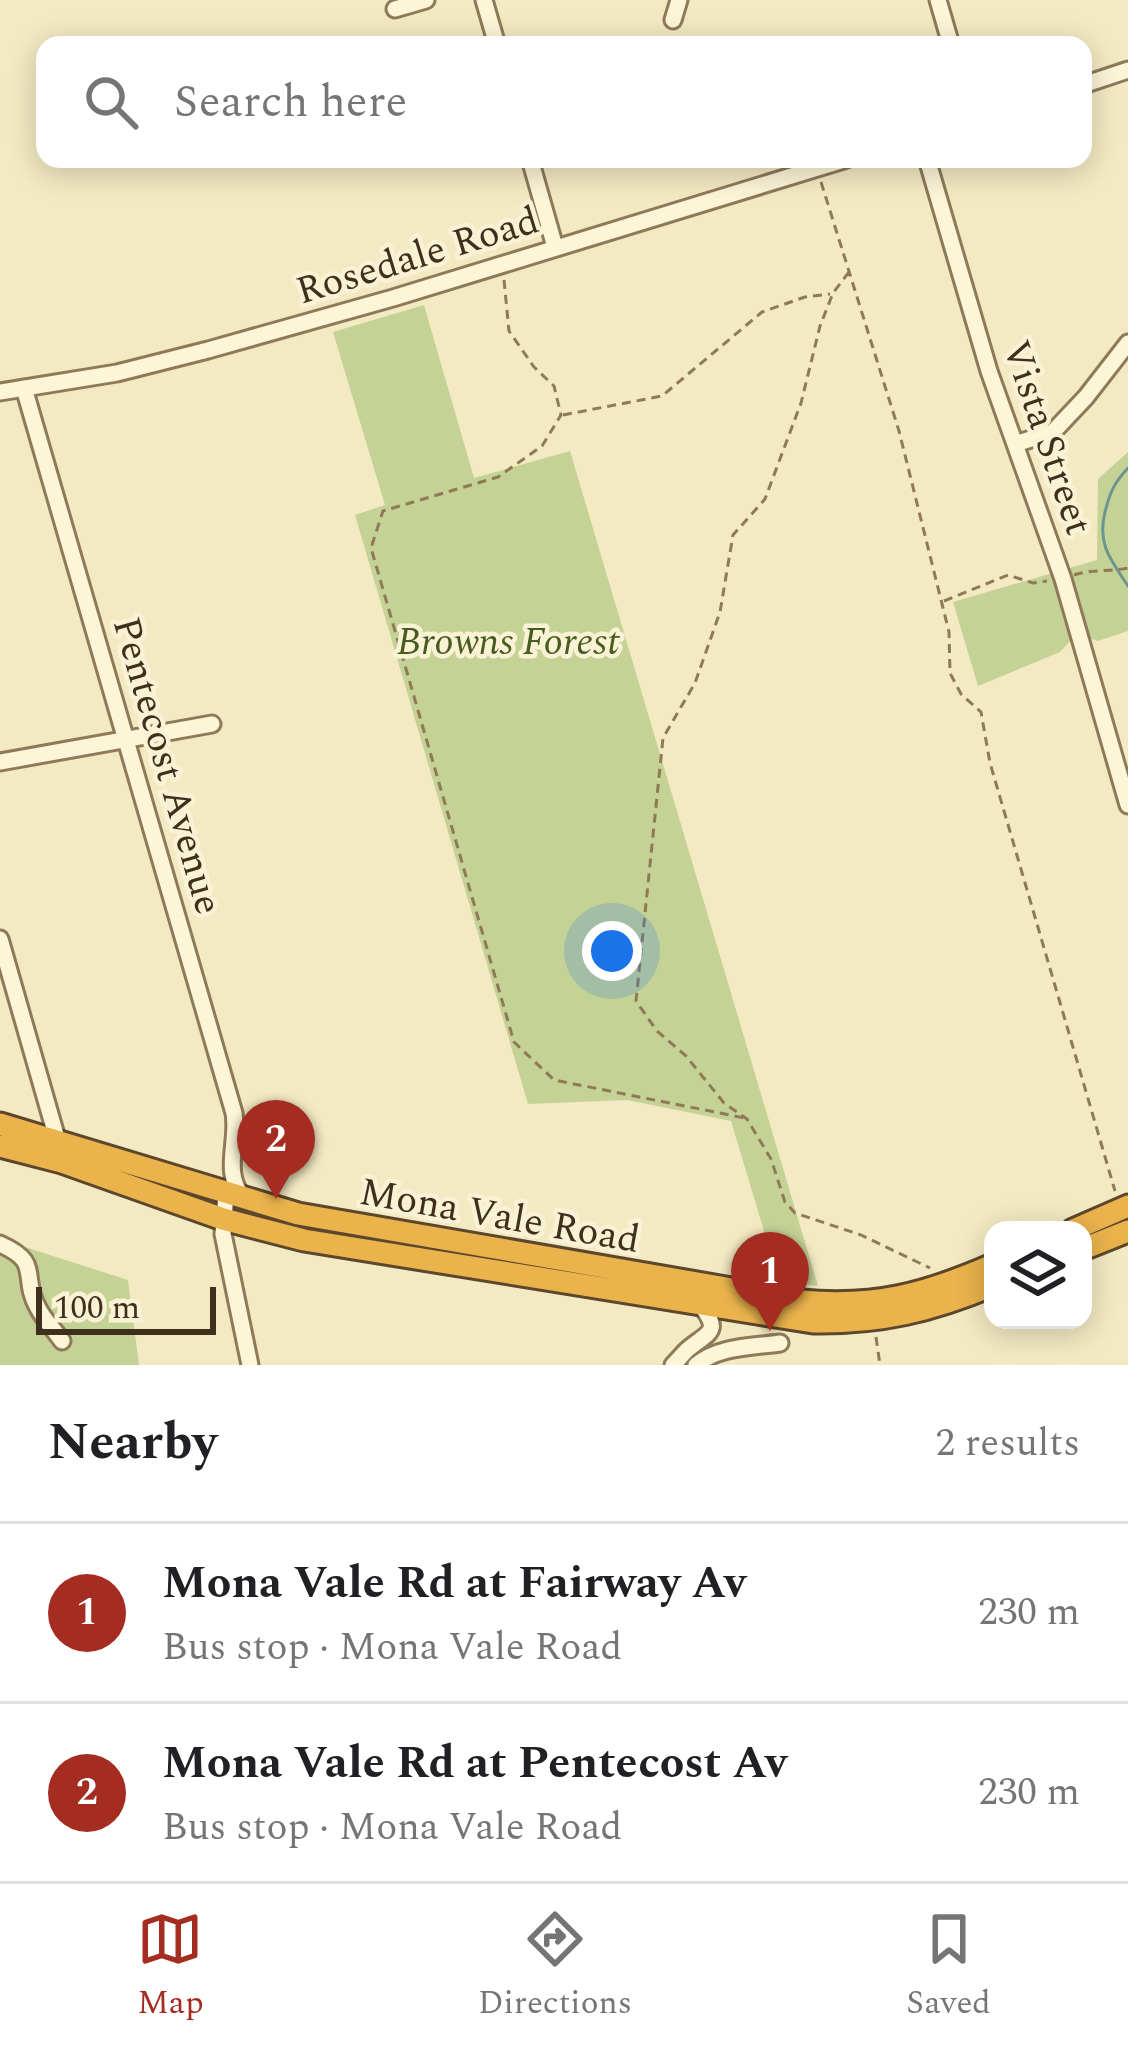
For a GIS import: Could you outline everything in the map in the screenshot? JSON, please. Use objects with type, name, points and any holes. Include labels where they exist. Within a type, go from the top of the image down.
[{"type":"highway","name":"Mona Vale Road","points":[[0,1124],[298,1214],[641,1276],[842,1305],[921,1294],[984,1269]]},
{"type":"highway","name":"Mona Vale Road","points":[[0,1146],[62,1162],[223,1219],[325,1244],[813,1322],[872,1321],[915,1313],[984,1289]]},
{"type":"highway","points":[[1089,1221],[1123,1202]]},
{"type":"highway","points":[[1092,1245],[1128,1231]]},
{"type":"street","points":[[394,9],[426,0]]},
{"type":"street","points":[[484,0],[494,36]]},
{"type":"street","points":[[673,20],[679,0]]},
{"type":"street","points":[[938,0],[948,36]]},
{"type":"street","points":[[1092,82],[1128,70]]},
{"type":"street","points":[[533,168],[555,247]]},
{"type":"street","name":"Rosedale Road","points":[[0,392],[117,373],[208,350],[820,168]]},
{"type":"street","name":"Vista Street","points":[[930,168],[989,371],[1063,579],[1128,806]]},
{"type":"street","points":[[1015,444],[1054,432],[1128,343]]},
{"type":"street","name":"Pentecost Avenue","points":[[24,388],[235,1113],[234,1186],[227,1194],[223,1234],[250,1365]]},
{"type":"street","points":[[0,762],[212,724]]},
{"type":"street","points":[[0,939],[58,1142]]},
{"type":"street","points":[[227,1194],[231,1163]]},
{"type":"street","points":[[0,1244],[24,1258],[33,1299],[62,1341]]},
{"type":"street","points":[[699,1303],[710,1317],[711,1330],[686,1352],[683,1364],[728,1350],[780,1343]]},
{"type":"path","points":[[817,169],[899,431],[949,632],[950,673],[961,694],[981,712],[990,763],[1123,1202]]},
{"type":"path","points":[[502,264],[509,331],[554,386],[561,415],[542,446],[498,477],[383,511],[371,548],[514,1042],[554,1080],[747,1119]]},
{"type":"path","points":[[849,272],[833,293],[820,326],[801,403],[765,500],[734,535],[720,612],[695,683],[663,738],[636,1001],[657,1031],[686,1056],[724,1103],[747,1119],[771,1159],[785,1202],[795,1213],[861,1235],[925,1264],[936,1274]]},
{"type":"path","points":[[561,415],[662,396],[762,312],[833,293]]},
{"type":"path","points":[[942,602],[1008,575],[1033,583],[1085,571],[1128,568]]},
{"type":"path","points":[[875,1331],[880,1365]]},
{"type":"green space","name":"Browns Forest","points":[[424,305],[474,478],[570,451],[818,1286],[779,1281],[731,1121],[627,1100],[528,1104],[355,515],[385,505],[333,332]]},
{"type":"green space","points":[[1128,452],[1128,631],[1098,641],[1071,640],[1060,652],[978,686],[953,602],[1097,560],[1098,479]]},
{"type":"green space","points":[[0,1239],[128,1280],[139,1365],[0,1365]]},
{"type":"waterway","points":[[1128,468],[1111,493],[1103,534],[1107,552],[1128,586]]},
{"type":"place","name":"Mona Vale Rd at Pentecost Av","points":[[276,1199]]},
{"type":"place","name":"Mona Vale Rd at Fairway Av","points":[[770,1331]]}]
